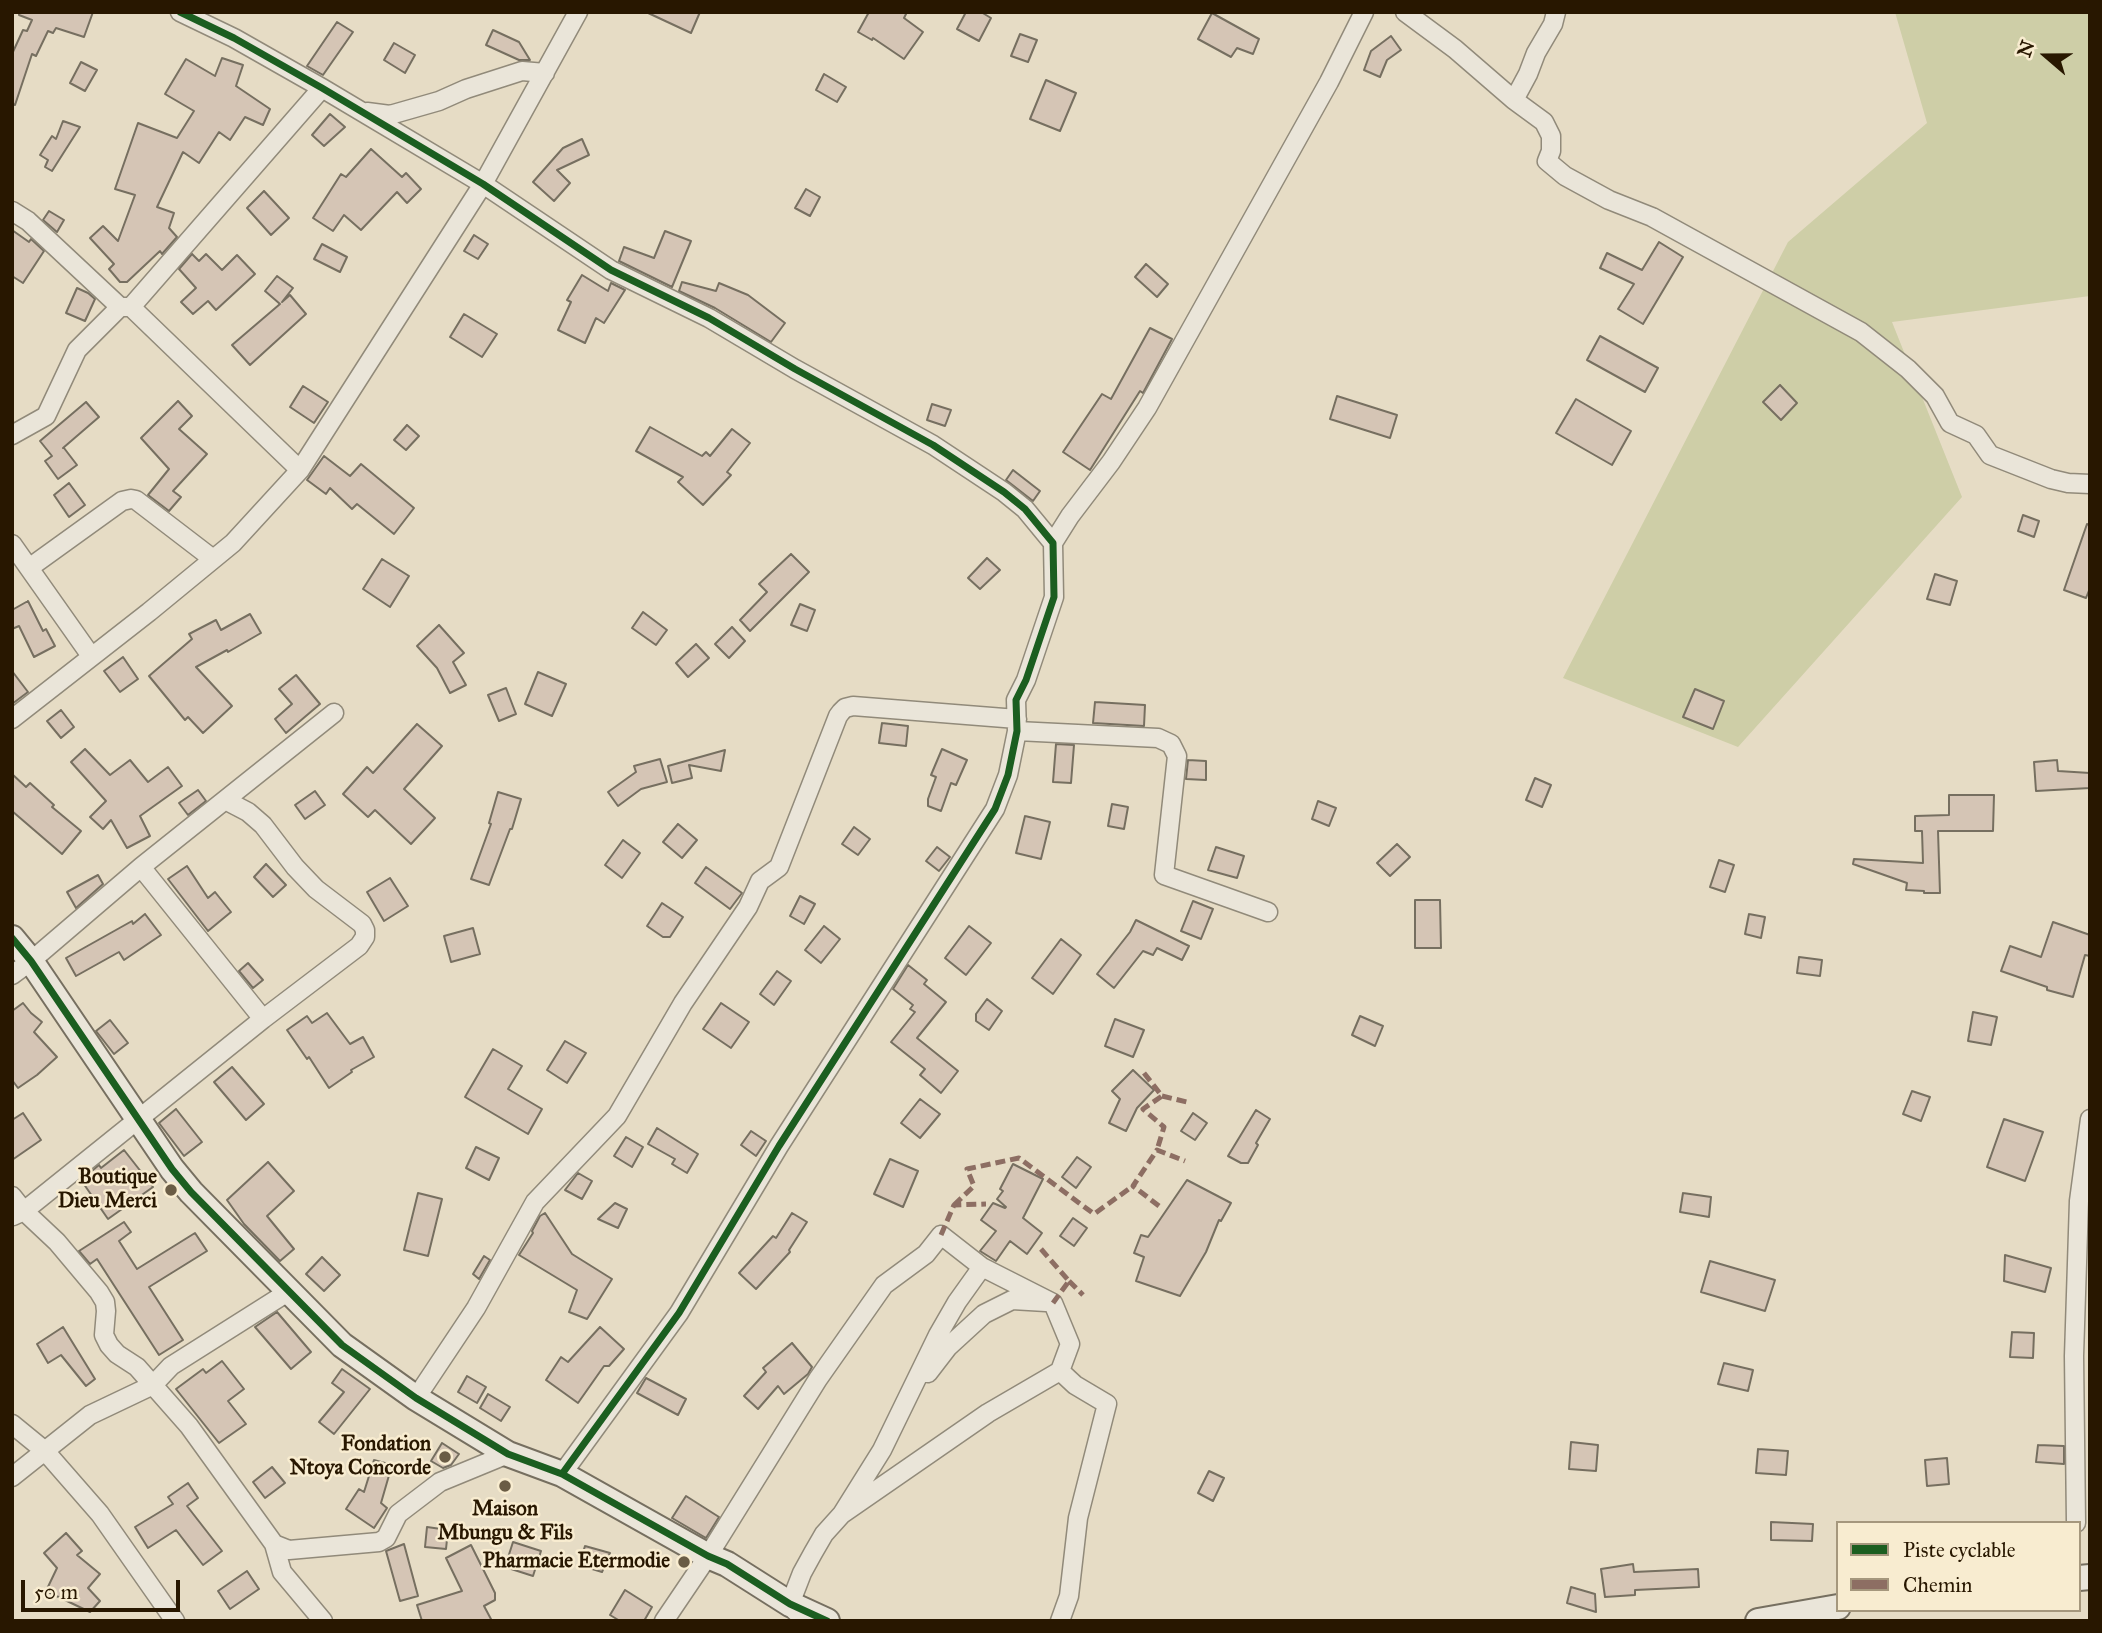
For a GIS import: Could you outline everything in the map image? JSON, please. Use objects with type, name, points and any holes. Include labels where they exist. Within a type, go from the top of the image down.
[{"type":"street","points":[[180,12],[234,38],[363,112],[483,184],[611,270],[709,318],[933,445],[1004,492],[1025,509],[1053,542]]},
{"type":"street","points":[[12,719],[233,543],[300,470],[483,184],[578,12]]},
{"type":"street","points":[[562,1474],[679,1313],[779,1146],[995,809],[1008,775],[1017,725],[1016,700],[1026,680],[1054,597],[1053,542],[1147,408],[1329,82],[1364,12]]},
{"type":"street","points":[[1405,12],[1544,122],[1551,136],[1551,151],[1547,162],[1565,176],[1609,200],[1652,217],[1861,332],[1908,369],[1935,396],[1950,423],[1976,435],[1990,455],[2052,479],[2090,484]]},
{"type":"street","points":[[1514,100],[1553,24],[1556,12]]},
{"type":"street","points":[[363,112],[390,115],[439,101],[466,89],[522,71],[545,73]]},
{"type":"street","points":[[12,435],[46,416],[77,350],[125,307],[322,88]]},
{"type":"street","points":[[12,211],[28,221],[125,307],[300,470]]},
{"type":"street","points":[[29,568],[122,501],[131,499],[136,500],[214,559]]},
{"type":"street","points":[[12,544],[91,656]]},
{"type":"street","points":[[415,1398],[476,1308],[535,1202],[617,1116],[683,1003],[748,907],[760,881],[779,867],[838,716],[845,708],[853,706],[1158,738],[1171,744],[1177,756],[1164,875],[1268,912]]},
{"type":"street","points":[[22,968],[141,867],[334,713]]},
{"type":"street","points":[[18,1213],[359,946],[365,937],[362,924],[316,889],[255,817],[225,800]]},
{"type":"street","points":[[141,867],[263,1019]]},
{"type":"street","points":[[12,938],[22,968],[172,1170],[342,1345],[415,1398],[508,1454],[562,1474],[727,1564],[796,1612],[827,1621]]},
{"type":"street","points":[[2076,1521],[2074,1356],[2078,1215],[2090,1119]]},
{"type":"street","points":[[12,1196],[18,1213],[57,1242],[99,1292],[105,1302],[104,1335],[109,1345],[117,1354],[137,1367],[189,1426],[274,1544],[282,1572],[323,1621]]},
{"type":"street","points":[[664,1621],[708,1556],[818,1379],[884,1285],[926,1254],[941,1235],[982,1267],[1053,1303],[1070,1344],[1060,1371],[988,1412],[842,1514]]},
{"type":"street","points":[[796,1612],[802,1573],[824,1534],[842,1514],[882,1450],[938,1335],[957,1301],[982,1267]]},
{"type":"street","points":[[12,1477],[90,1415],[153,1385],[172,1366],[288,1292]]},
{"type":"street","points":[[905,1403],[948,1347],[984,1314],[1012,1300],[1053,1303]]},
{"type":"street","points":[[1060,1371],[1075,1385],[1107,1404],[1078,1518],[1069,1596],[1060,1621]]},
{"type":"street","points":[[12,1424],[45,1451],[100,1514],[175,1621]]},
{"type":"street","points":[[274,1544],[289,1550],[379,1542],[386,1538],[398,1514],[440,1482],[508,1454]]},
{"type":"street","points":[[1758,1621],[1809,1616],[1836,1608]]},
{"type":"green space","points":[[1895,12],[2090,12],[2090,296],[1892,322],[1962,497],[1738,747],[1563,678],[1788,242],[1927,123]]},
{"type":"building","points":[[19,12],[93,12],[84,37],[56,28],[53,33],[48,31],[36,56],[32,54],[15,105],[12,104],[12,54],[23,30],[27,31],[32,20],[19,15]]},
{"type":"building","points":[[646,12],[700,12],[691,33]]},
{"type":"building","points":[[869,12],[907,12],[904,18],[923,32],[904,59],[873,38],[872,40],[858,32]]},
{"type":"building","points":[[966,12],[981,12],[991,18],[979,41],[957,29]]},
{"type":"building","points":[[1212,13],[1259,39],[1253,54],[1237,48],[1231,57],[1198,39]]},
{"type":"building","points":[[337,22],[353,32],[323,75],[307,66]]},
{"type":"building","points":[[493,30],[519,42],[530,60],[519,60],[486,45]]},
{"type":"building","points":[[1020,34],[1037,40],[1028,62],[1011,56]]},
{"type":"building","points":[[1391,36],[1401,50],[1387,60],[1380,77],[1364,70],[1371,51]]},
{"type":"building","points":[[394,43],[415,55],[405,73],[384,60]]},
{"type":"building","points":[[222,58],[243,65],[236,86],[270,109],[263,125],[245,117],[230,140],[219,132],[199,163],[183,152],[157,207],[174,213],[169,228],[177,237],[162,254],[160,251],[127,282],[120,282],[109,269],[114,264],[90,238],[103,226],[118,241],[135,195],[115,189],[138,123],[177,138],[194,111],[165,94],[186,59],[215,76]]},
{"type":"building","points":[[81,62],[97,70],[85,91],[70,83]]},
{"type":"building","points":[[824,74],[846,87],[837,102],[816,90]]},
{"type":"building","points":[[1046,80],[1076,93],[1060,131],[1030,119]]},
{"type":"building","points":[[330,114],[345,127],[324,146],[312,135]]},
{"type":"building","points":[[63,121],[80,127],[52,171],[45,167],[48,160],[40,155],[52,136],[56,139]]},
{"type":"building","points":[[582,139],[589,155],[557,170],[570,183],[554,201],[533,182],[563,148]]},
{"type":"building","points":[[371,149],[402,177],[406,173],[421,189],[407,203],[397,192],[361,230],[344,215],[333,231],[313,218],[341,174],[346,177]]},
{"type":"building","points":[[806,189],[820,197],[810,216],[795,208]]},
{"type":"building","points":[[264,191],[289,218],[271,235],[247,208]]},
{"type":"building","points":[[49,211],[64,220],[57,232],[43,220]]},
{"type":"building","points":[[12,230],[29,242],[31,239],[44,251],[23,283],[12,276]]},
{"type":"building","points":[[665,231],[691,241],[672,287],[619,261],[624,247],[654,258]]},
{"type":"building","points":[[474,235],[488,244],[478,259],[464,251]]},
{"type":"building","points":[[1659,242],[1683,257],[1643,324],[1618,309],[1634,284],[1600,268],[1607,253],[1642,270]]},
{"type":"building","points":[[322,244],[347,257],[340,272],[314,259]]},
{"type":"building","points":[[192,254],[199,261],[206,254],[222,270],[237,255],[255,274],[216,310],[208,301],[193,314],[181,302],[196,288],[179,269]]},
{"type":"building","points":[[1146,264],[1168,284],[1157,297],[1135,277]]},
{"type":"building","points":[[582,275],[608,291],[611,283],[625,290],[604,323],[596,318],[585,343],[558,330],[571,302],[567,300]]},
{"type":"building","points":[[277,276],[293,288],[282,302],[290,295],[306,314],[250,365],[232,345],[280,304],[265,291]]},
{"type":"building","points":[[682,282],[716,291],[719,283],[748,295],[785,323],[771,342],[715,308],[679,291]]},
{"type":"building","points":[[77,288],[95,299],[85,321],[66,313]]},
{"type":"building","points":[[464,314],[497,334],[482,357],[450,337]]},
{"type":"building","points":[[1150,328],[1172,339],[1143,393],[1140,391],[1090,470],[1063,452],[1102,394],[1111,399]]},
{"type":"building","points":[[1600,336],[1658,368],[1645,392],[1587,360]]},
{"type":"building","points":[[1780,385],[1797,403],[1781,420],[1763,402]]},
{"type":"building","points":[[303,386],[328,402],[314,423],[290,407]]},
{"type":"building","points":[[1337,396],[1397,415],[1390,438],[1330,419]]},
{"type":"building","points":[[1576,399],[1631,431],[1612,465],[1556,433]]},
{"type":"building","points":[[178,401],[192,416],[179,429],[207,454],[173,491],[181,497],[169,511],[148,495],[169,469],[141,438]]},
{"type":"building","points":[[86,402],[99,417],[63,448],[77,465],[58,479],[45,461],[52,456],[40,441]]},
{"type":"building","points":[[932,404],[951,410],[945,426],[927,420]]},
{"type":"building","points":[[407,425],[419,436],[406,450],[394,440]]},
{"type":"building","points":[[650,427],[702,456],[706,452],[710,456],[732,429],[750,443],[727,472],[731,475],[703,505],[678,482],[683,477],[636,451]]},
{"type":"building","points":[[324,456],[350,476],[361,464],[414,508],[394,534],[357,504],[352,509],[330,488],[326,494],[307,480]]},
{"type":"building","points":[[1013,470],[1040,491],[1033,501],[1006,480]]},
{"type":"building","points":[[69,483],[85,505],[69,517],[54,495]]},
{"type":"building","points":[[2023,515],[2039,521],[2034,537],[2018,531]]},
{"type":"building","points":[[2087,524],[2090,525],[2090,588],[2086,598],[2064,590]]},
{"type":"building","points":[[791,554],[809,572],[750,631],[740,620],[767,592],[759,584]]},
{"type":"building","points":[[987,558],[1000,570],[980,589],[968,578]]},
{"type":"building","points":[[382,559],[409,576],[390,607],[363,589]]},
{"type":"building","points":[[1935,574],[1957,581],[1950,605],[1927,599]]},
{"type":"building","points":[[28,601],[43,631],[46,629],[55,646],[34,657],[19,626],[12,629],[12,610]]},
{"type":"building","points":[[800,604],[815,610],[807,631],[791,625]]},
{"type":"building","points":[[643,612],[667,630],[656,645],[632,628]]},
{"type":"building","points":[[250,614],[261,633],[196,667],[232,706],[203,733],[188,717],[185,720],[149,676],[192,639],[189,634],[216,620],[221,630]]},
{"type":"building","points":[[439,625],[464,653],[453,662],[466,685],[450,693],[437,668],[417,646]]},
{"type":"building","points":[[732,627],[745,641],[729,658],[715,644]]},
{"type":"building","points":[[696,644],[709,658],[688,677],[676,663]]},
{"type":"building","points":[[123,657],[138,679],[120,692],[104,671]]},
{"type":"building","points":[[12,671],[28,692],[12,704]]},
{"type":"building","points":[[538,672],[566,684],[552,716],[525,704]]},
{"type":"building","points":[[296,675],[320,704],[286,733],[275,719],[292,704],[279,689]]},
{"type":"building","points":[[506,688],[516,714],[499,721],[488,695]]},
{"type":"building","points":[[1695,689],[1724,701],[1713,729],[1683,717]]},
{"type":"building","points":[[1095,702],[1145,705],[1144,726],[1093,723]]},
{"type":"building","points":[[61,710],[74,727],[61,738],[47,721]]},
{"type":"building","points":[[882,723],[908,726],[906,746],[879,743]]},
{"type":"building","points":[[417,724],[442,746],[404,789],[435,818],[411,844],[375,810],[368,817],[343,794],[367,767],[373,773]]},
{"type":"building","points":[[1056,744],[1074,745],[1071,783],[1053,782]]},
{"type":"building","points":[[85,749],[110,775],[130,760],[148,782],[168,767],[182,786],[140,816],[150,836],[127,848],[111,820],[103,829],[90,817],[106,801],[71,762]]},
{"type":"building","points":[[942,749],[967,760],[956,785],[951,783],[941,811],[928,806],[928,799],[936,777],[931,775]]},
{"type":"building","points":[[725,750],[721,771],[689,765],[692,778],[672,783],[668,766]]},
{"type":"building","points":[[660,759],[667,782],[641,789],[618,806],[608,792],[636,772],[634,766]]},
{"type":"building","points":[[1188,760],[1206,761],[1206,780],[1186,779]]},
{"type":"building","points":[[2057,760],[2058,771],[2090,773],[2090,788],[2036,791],[2034,762]]},
{"type":"building","points":[[12,774],[26,787],[30,783],[54,805],[52,807],[81,831],[62,854],[12,811]]},
{"type":"building","points":[[1535,778],[1551,785],[1542,807],[1526,800]]},
{"type":"building","points":[[198,790],[206,801],[188,815],[179,803]]},
{"type":"building","points":[[315,791],[325,805],[305,819],[295,805]]},
{"type":"building","points":[[498,792],[521,799],[489,885],[471,879],[491,824],[489,823]]},
{"type":"building","points":[[1949,795],[1994,795],[1993,831],[1938,831],[1940,893],[1906,890],[1907,883],[1853,864],[1854,859],[1923,863],[1922,831],[1915,831],[1915,816],[1949,815]]},
{"type":"building","points":[[1318,801],[1336,808],[1329,826],[1312,819]]},
{"type":"building","points":[[1112,804],[1128,807],[1124,829],[1108,826]]},
{"type":"building","points":[[1025,816],[1050,822],[1041,859],[1016,853]]},
{"type":"building","points":[[678,824],[697,840],[682,858],[663,842]]},
{"type":"building","points":[[854,827],[870,839],[858,855],[842,844]]},
{"type":"building","points":[[623,840],[640,853],[622,878],[605,865]]},
{"type":"building","points":[[1397,844],[1410,857],[1390,876],[1377,863]]},
{"type":"building","points":[[937,847],[950,857],[939,871],[926,861]]},
{"type":"building","points":[[1216,847],[1244,856],[1237,878],[1208,870]]},
{"type":"building","points":[[1719,860],[1734,865],[1725,892],[1710,887]]},
{"type":"building","points":[[266,864],[286,885],[273,897],[254,877]]},
{"type":"building","points":[[187,866],[208,898],[215,892],[231,912],[208,931],[168,879]]},
{"type":"building","points":[[706,867],[742,893],[730,909],[695,883]]},
{"type":"building","points":[[98,875],[103,884],[76,908],[67,892]]},
{"type":"building","points":[[390,878],[408,906],[384,921],[367,892]]},
{"type":"building","points":[[800,896],[815,904],[804,924],[790,916]]},
{"type":"building","points":[[1415,900],[1440,900],[1441,948],[1415,948]]},
{"type":"building","points":[[1193,901],[1213,909],[1201,939],[1181,931]]},
{"type":"building","points":[[662,903],[683,917],[670,937],[663,937],[647,926]]},
{"type":"building","points":[[145,914],[161,935],[124,960],[119,952],[76,976],[66,958],[132,921],[133,924]]},
{"type":"building","points":[[1749,914],[1765,917],[1761,938],[1745,934]]},
{"type":"building","points":[[1136,920],[1189,946],[1182,960],[1157,948],[1153,955],[1143,951],[1114,988],[1097,974],[1130,932]]},
{"type":"building","points":[[2053,922],[2090,935],[2090,956],[2085,955],[2073,997],[2047,990],[2047,987],[2001,971],[2010,946],[2041,957]]},
{"type":"building","points":[[824,926],[840,939],[821,963],[805,950]]},
{"type":"building","points":[[969,926],[991,943],[966,975],[945,958]]},
{"type":"building","points":[[473,928],[480,954],[451,962],[444,936]]},
{"type":"building","points":[[1061,939],[1081,955],[1053,994],[1032,978]]},
{"type":"building","points":[[1799,957],[1822,960],[1820,976],[1797,973]]},
{"type":"building","points":[[248,963],[263,980],[253,988],[239,971]]},
{"type":"building","points":[[908,965],[927,980],[924,984],[946,1002],[917,1038],[958,1071],[941,1093],[920,1075],[925,1069],[891,1042],[915,1012],[910,1009],[913,1005],[893,989]]},
{"type":"building","points":[[777,971],[791,981],[774,1005],[760,994]]},
{"type":"building","points":[[987,999],[1002,1011],[989,1030],[976,1021],[976,1014]]},
{"type":"building","points":[[23,1003],[42,1022],[34,1032],[57,1057],[18,1088],[12,1080],[12,1011]]},
{"type":"building","points":[[721,1003],[749,1022],[731,1048],[703,1029]]},
{"type":"building","points":[[1973,1012],[1997,1017],[1991,1045],[1968,1041]]},
{"type":"building","points":[[327,1013],[350,1044],[363,1037],[374,1057],[351,1070],[352,1072],[329,1088],[287,1030],[307,1016],[312,1023]]},
{"type":"building","points":[[1360,1016],[1383,1026],[1375,1046],[1352,1035]]},
{"type":"building","points":[[1115,1019],[1144,1030],[1133,1057],[1105,1046]]},
{"type":"building","points":[[110,1020],[128,1043],[114,1054],[96,1031]]},
{"type":"building","points":[[565,1041],[586,1053],[567,1083],[547,1070]]},
{"type":"building","points":[[493,1049],[522,1066],[508,1089],[542,1109],[528,1134],[465,1097]]},
{"type":"building","points":[[232,1067],[264,1104],[246,1120],[214,1082]]},
{"type":"building","points":[[1133,1070],[1154,1090],[1137,1108],[1126,1131],[1109,1123],[1120,1099],[1112,1091]]},
{"type":"building","points":[[1912,1091],[1930,1097],[1921,1121],[1903,1114]]},
{"type":"building","points":[[920,1099],[940,1114],[920,1138],[901,1123]]},
{"type":"building","points":[[176,1109],[202,1142],[184,1156],[159,1123]]},
{"type":"building","points":[[1256,1110],[1270,1119],[1248,1163],[1241,1163],[1228,1156]]},
{"type":"building","points":[[23,1113],[41,1140],[12,1160],[12,1120]]},
{"type":"building","points":[[1193,1113],[1207,1123],[1195,1140],[1181,1131]]},
{"type":"building","points":[[2004,1119],[2043,1132],[2025,1181],[1987,1167]]},
{"type":"building","points":[[657,1128],[698,1154],[687,1173],[672,1164],[675,1159],[648,1144]]},
{"type":"building","points":[[751,1131],[766,1141],[756,1156],[741,1145]]},
{"type":"building","points":[[626,1137],[643,1147],[632,1167],[614,1156]]},
{"type":"building","points":[[476,1147],[499,1158],[489,1180],[466,1168]]},
{"type":"building","points":[[124,1150],[153,1187],[108,1219],[81,1180]]},
{"type":"building","points":[[1077,1157],[1091,1167],[1076,1188],[1062,1177]]},
{"type":"building","points":[[890,1159],[918,1171],[903,1207],[874,1194]]},
{"type":"building","points":[[268,1162],[294,1191],[267,1216],[294,1249],[280,1261],[244,1224],[227,1200]]},
{"type":"building","points":[[1013,1164],[1043,1179],[1023,1218],[1042,1233],[1027,1254],[1010,1241],[996,1261],[980,1251],[996,1231],[981,1220],[993,1203],[1006,1207],[997,1199],[1003,1191],[1000,1189]]},
{"type":"building","points":[[578,1173],[592,1181],[582,1199],[565,1190]]},
{"type":"building","points":[[1187,1180],[1231,1203],[1221,1221],[1219,1220],[1206,1252],[1180,1296],[1136,1281],[1144,1257],[1134,1253],[1141,1235],[1148,1237]]},
{"type":"building","points":[[418,1193],[442,1199],[428,1256],[404,1250]]},
{"type":"building","points":[[1683,1193],[1711,1197],[1709,1217],[1680,1212]]},
{"type":"building","points":[[615,1203],[627,1209],[618,1228],[598,1219]]},
{"type":"building","points":[[545,1213],[572,1254],[612,1279],[587,1319],[569,1312],[577,1290],[519,1255],[540,1216]]},
{"type":"building","points":[[792,1213],[807,1222],[790,1252],[756,1289],[739,1273],[773,1236],[776,1238]]},
{"type":"building","points":[[1073,1218],[1087,1228],[1074,1246],[1060,1236]]},
{"type":"building","points":[[124,1222],[131,1232],[119,1241],[137,1269],[195,1233],[207,1251],[149,1287],[183,1340],[159,1355],[97,1259],[90,1264],[79,1251]]},
{"type":"building","points":[[2005,1255],[2051,1268],[2045,1292],[2004,1281]]},
{"type":"building","points":[[484,1256],[490,1260],[479,1279],[473,1274]]},
{"type":"building","points":[[322,1257],[340,1275],[324,1291],[306,1274]]},
{"type":"building","points":[[1710,1261],[1775,1280],[1765,1311],[1701,1292]]},
{"type":"building","points":[[277,1312],[311,1352],[291,1369],[255,1327]]},
{"type":"building","points":[[63,1327],[95,1379],[86,1386],[61,1355],[48,1363],[37,1344]]},
{"type":"building","points":[[600,1327],[624,1349],[609,1366],[604,1366],[578,1403],[546,1380],[561,1357],[568,1362]]},
{"type":"building","points":[[2012,1332],[2034,1333],[2033,1358],[2010,1357]]},
{"type":"building","points":[[792,1343],[812,1367],[808,1374],[784,1394],[778,1386],[758,1409],[744,1396],[766,1372],[763,1368]]},
{"type":"building","points":[[222,1361],[244,1389],[228,1401],[246,1424],[219,1443],[176,1389],[203,1369],[206,1373]]},
{"type":"building","points":[[1724,1363],[1753,1370],[1748,1391],[1718,1384]]},
{"type":"building","points":[[342,1369],[370,1389],[334,1434],[319,1422],[344,1392],[332,1383]]},
{"type":"building","points":[[467,1376],[486,1387],[477,1403],[458,1392]]},
{"type":"building","points":[[646,1378],[686,1399],[678,1415],[637,1393]]},
{"type":"building","points":[[488,1394],[510,1407],[501,1421],[480,1408]]},
{"type":"building","points":[[1571,1442],[1598,1445],[1596,1471],[1569,1469]]},
{"type":"building","name":"Fondation Ntoya Concorde","points":[[442,1443],[459,1454],[451,1465],[443,1468],[431,1461]]},
{"type":"building","points":[[2038,1445],[2064,1446],[2064,1464],[2036,1462]]},
{"type":"building","points":[[1758,1449],[1788,1451],[1786,1475],[1756,1473]]},
{"type":"building","points":[[1947,1458],[1949,1484],[1927,1486],[1925,1460]]},
{"type":"building","points":[[374,1460],[392,1465],[381,1503],[387,1508],[374,1528],[346,1509],[359,1489],[364,1492]]},
{"type":"building","points":[[272,1467],[285,1483],[265,1498],[253,1482]]},
{"type":"building","points":[[1209,1471],[1224,1478],[1213,1501],[1198,1493]]},
{"type":"building","points":[[188,1483],[198,1498],[187,1506],[222,1551],[203,1565],[176,1530],[148,1548],[135,1527],[173,1504],[168,1497]]},
{"type":"building","points":[[686,1496],[719,1517],[706,1538],[672,1518]]},
{"type":"building","points":[[1771,1522],[1813,1524],[1812,1541],[1771,1540]]},
{"type":"building","points":[[427,1527],[448,1530],[446,1549],[425,1547]]},
{"type":"building","points":[[66,1533],[82,1551],[77,1555],[100,1574],[88,1588],[100,1601],[90,1612],[46,1591],[57,1568],[44,1553]]},
{"type":"building","points":[[513,1542],[541,1551],[533,1576],[505,1567]]},
{"type":"building","points":[[404,1544],[418,1596],[400,1601],[386,1551]]},
{"type":"building","points":[[471,1545],[495,1593],[495,1600],[484,1606],[492,1621],[422,1621],[417,1605],[462,1591],[446,1558]]},
{"type":"building","points":[[585,1546],[610,1553],[602,1572],[579,1565]]},
{"type":"building","points":[[1633,1564],[1634,1572],[1698,1569],[1699,1587],[1635,1590],[1635,1595],[1605,1597],[1601,1569]]},
{"type":"building","points":[[247,1571],[259,1589],[230,1609],[218,1591]]},
{"type":"building","points":[[1571,1587],[1595,1594],[1596,1612],[1567,1603]]},
{"type":"building","points":[[625,1590],[652,1607],[644,1621],[620,1621],[610,1615]]},
{"type":"marked path","points":[[1144,1073],[1162,1096],[1143,1109],[1164,1127],[1157,1150]]},
{"type":"marked path","points":[[1162,1096],[1187,1102]]},
{"type":"marked path","points":[[1159,1206],[1133,1186],[1157,1150],[1185,1161]]},
{"type":"marked path","points":[[954,1205],[974,1186],[967,1169],[1019,1158],[1094,1214],[1133,1186]]},
{"type":"marked path","points":[[941,1235],[954,1205],[986,1204]]},
{"type":"marked path","points":[[1041,1249],[1069,1281],[1053,1303]]},
{"type":"marked path","points":[[1069,1281],[1083,1295]]},
{"type":"cycle path","points":[[180,12],[234,38],[483,184],[611,270],[709,318],[933,445],[1025,509],[1053,543],[1054,597],[1026,680],[1016,700],[1017,731],[1008,775],[995,809],[779,1146],[679,1313],[562,1474]]},
{"type":"cycle path","points":[[12,938],[31,961],[172,1169],[191,1192],[342,1345],[416,1398],[508,1454],[562,1474],[727,1564],[790,1604],[827,1621]]},
{"type":"place","name":"Boutique Dieu Merci","points":[[171,1190]]},
{"type":"place","name":"Fondation Ntoya Concorde","points":[[445,1457]]},
{"type":"place","name":"Maison Mbungu & Fils","points":[[505,1486]]},
{"type":"place","name":"Pharmacie Etermodie","points":[[684,1562]]}]
